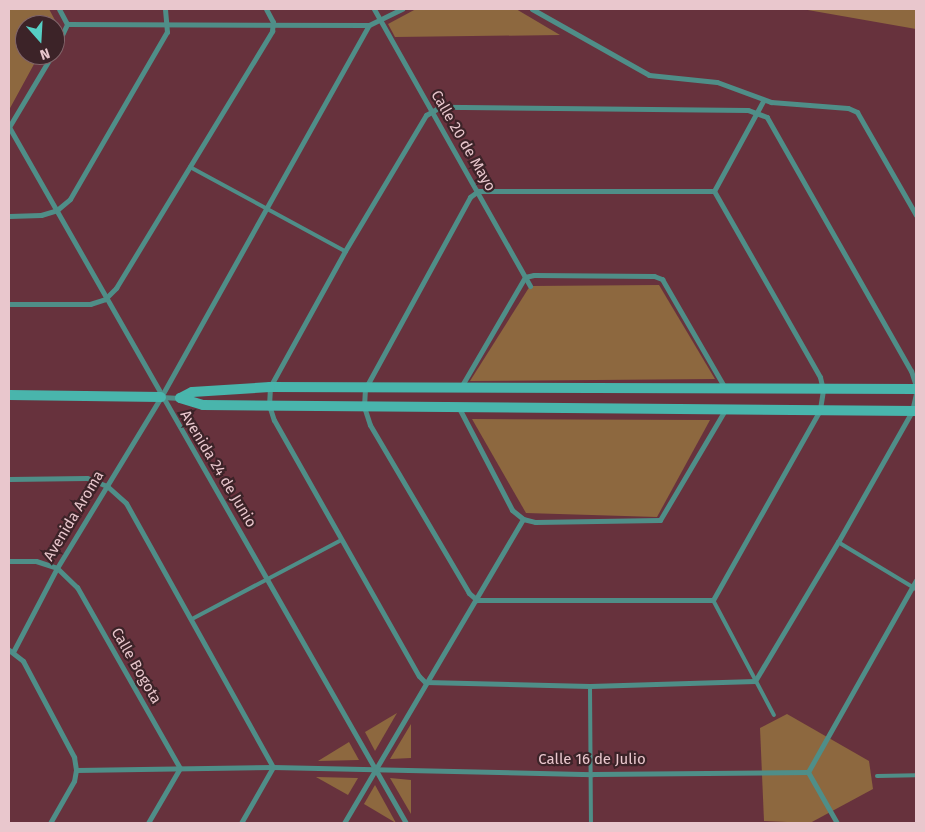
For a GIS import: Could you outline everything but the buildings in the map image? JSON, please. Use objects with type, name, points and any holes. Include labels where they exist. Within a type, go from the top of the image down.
[{"type":"street","points":[[59,9],[67,24]]},
{"type":"street","points":[[9,216],[41,216],[57,210],[70,199],[167,32],[169,24],[165,9]]},
{"type":"street","points":[[9,304],[90,304],[105,299],[116,288],[272,31],[273,22],[266,9]]},
{"type":"street","name":"Calle 20 de Mayo","points":[[374,9],[530,286]]},
{"type":"street","points":[[67,24],[273,22],[369,25],[402,9]]},
{"type":"street","points":[[532,9],[649,75],[717,82],[740,88],[763,101],[848,108],[857,112],[916,215]]},
{"type":"street","points":[[65,28],[67,24]]},
{"type":"street","name":"Avenida Aroma","points":[[11,651],[56,568],[161,397],[268,209],[369,25]]},
{"type":"street","points":[[9,127],[46,65]]},
{"type":"street","points":[[714,191],[763,101]]},
{"type":"street","points":[[180,398],[192,392],[270,388],[727,391],[916,388],[911,371],[767,117],[758,113],[440,108],[432,111],[426,115],[344,251],[270,388],[269,405],[341,540],[419,676],[425,682],[590,686],[755,681],[914,411],[916,394]]},
{"type":"street","name":"Avenida 24 de Junio","points":[[9,127],[105,299],[268,579],[406,823]]},
{"type":"street","points":[[478,191],[714,191],[820,377],[823,390],[820,410],[712,600],[477,600],[469,593],[375,434],[364,407],[365,389],[470,197],[478,191]]},
{"type":"street","points":[[459,390],[525,277],[654,276],[662,279],[727,391]]},
{"type":"street","points":[[9,396],[161,397],[180,398],[203,405],[914,411]]},
{"type":"street","points":[[459,408],[512,510],[523,519],[643,523],[660,520],[725,410]]},
{"type":"street","points":[[9,479],[87,478],[107,486],[126,503],[273,767],[241,823]]},
{"type":"street","points":[[344,823],[425,682],[477,600],[523,519]]},
{"type":"street","name":"Calle Bogota","points":[[9,561],[36,561],[56,568],[77,587],[180,768]]},
{"type":"street","points":[[837,823],[808,772],[914,588],[916,580]]},
{"type":"street","points":[[11,651],[23,661],[74,757],[76,770],[50,823]]},
{"type":"street","name":"Calle 16 de Julio","points":[[76,770],[273,767],[593,774],[808,772]]},
{"type":"street","points":[[148,823],[180,768]]},
{"type":"lane","points":[[190,167],[344,251]]},
{"type":"lane","points":[[192,619],[341,540]]},
{"type":"lane","points":[[838,542],[914,588]]},
{"type":"lane","points":[[712,600],[774,715]]},
{"type":"lane","points":[[590,686],[593,774],[591,823]]},
{"type":"lane","points":[[877,776],[916,775]]},
{"type":"shaded area","points":[[9,9],[49,9],[52,15],[15,15],[15,65],[34,65],[9,110]]},
{"type":"shaded area","points":[[416,9],[516,9],[560,35],[395,37],[388,24]]},
{"type":"shaded area","points":[[802,9],[916,9],[916,29]]},
{"type":"shaded area","points":[[659,285],[715,379],[470,381],[530,286]]},
{"type":"shaded area","points":[[472,419],[710,420],[657,517],[526,513]]},
{"type":"shaded area","points":[[397,713],[375,751],[365,732]]},
{"type":"shaded area","points":[[787,714],[869,761],[873,789],[810,823],[764,821],[760,728]]},
{"type":"shaded area","points":[[411,724],[411,758],[390,759]]},
{"type":"shaded area","points":[[349,742],[359,760],[318,761]]},
{"type":"shaded area","points":[[316,777],[358,778],[348,795]]},
{"type":"shaded area","points":[[390,778],[411,780],[411,814]]},
{"type":"shaded area","points":[[375,785],[396,823],[364,804]]}]
